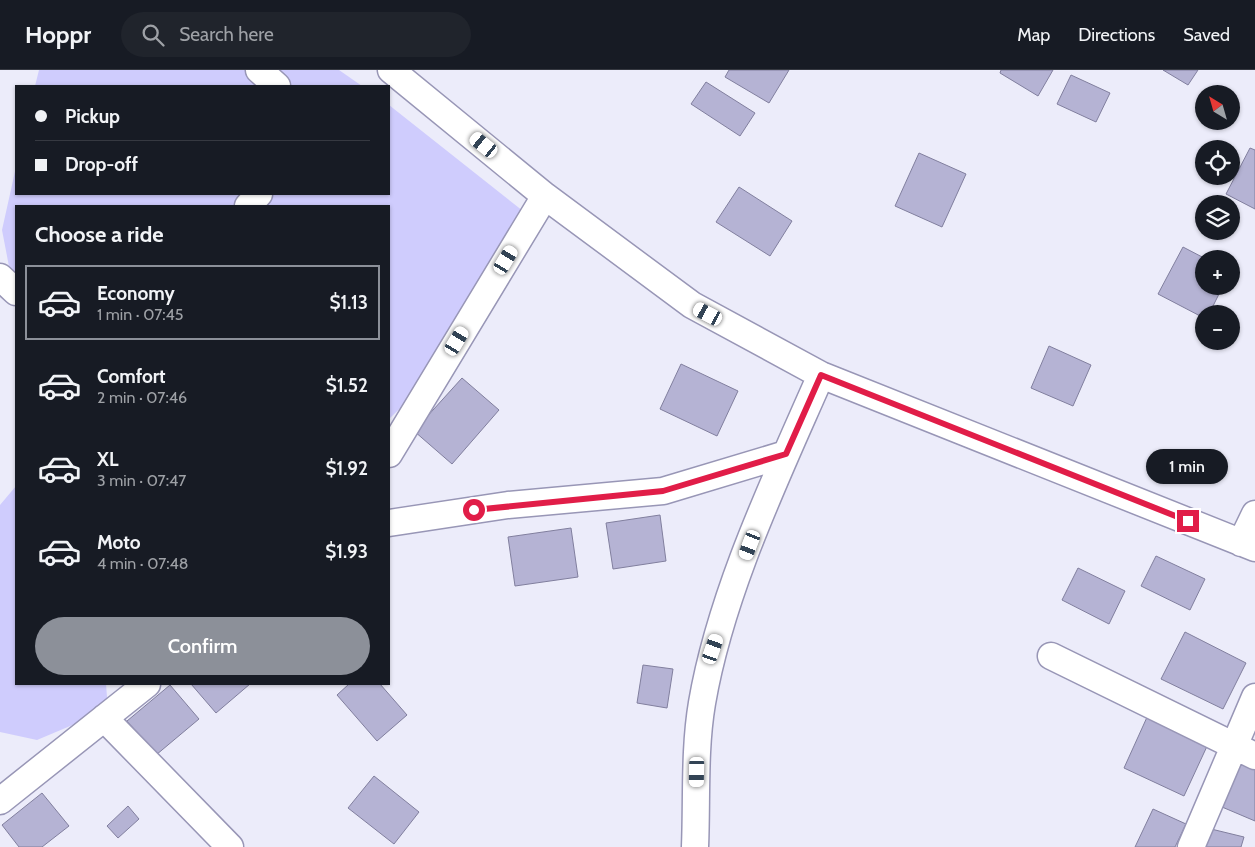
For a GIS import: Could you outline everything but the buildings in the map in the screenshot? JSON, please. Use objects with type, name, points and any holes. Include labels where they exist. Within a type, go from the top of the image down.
[{"type":"street","points":[[259,70],[276,85]]},
{"type":"street","points":[[392,70],[545,196],[692,305],[821,375],[1248,546],[1255,514]]},
{"type":"street","points":[[249,205],[258,195]]},
{"type":"street","points":[[390,452],[545,196]]},
{"type":"street","points":[[0,277],[15,291]]},
{"type":"street","points":[[695,847],[700,724],[713,649],[739,575],[786,454],[821,375]]},
{"type":"street","points":[[390,523],[508,505],[663,491],[786,454]]},
{"type":"street","points":[[1050,656],[1244,751]]},
{"type":"street","points":[[0,801],[146,685]]},
{"type":"street","points":[[1191,847],[1244,751],[1255,697]]},
{"type":"street","points":[[104,718],[230,847]]},
{"type":"shaded area","points":[[39,70],[339,70],[361,85],[35,85]]},
{"type":"shaded area","points":[[390,106],[523,211],[419,390],[390,418],[390,205],[15,205],[15,298],[2,230],[15,172],[15,195],[390,195]]},
{"type":"shaded area","points":[[15,487],[15,685],[106,685],[108,710],[37,740],[0,732],[0,505]]},
{"type":"route","points":[[474,510],[508,505],[663,491],[786,454],[821,375],[1188,521]]}]
